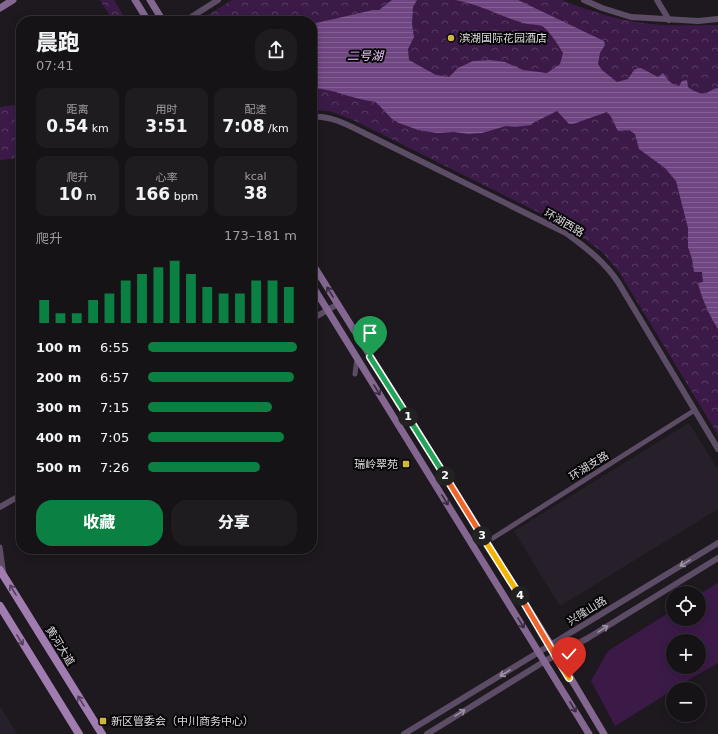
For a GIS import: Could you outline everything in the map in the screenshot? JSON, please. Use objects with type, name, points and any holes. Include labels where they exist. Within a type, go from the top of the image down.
[{"type":"main road","points":[[0,8],[14,0]]},
{"type":"main road","points":[[135,0],[145,16]]},
{"type":"main road","points":[[150,0],[160,16]]},
{"type":"main road","points":[[317,271],[604,734]]},
{"type":"main road","points":[[317,293],[589,734]]},
{"type":"main road","name":"黄河大道","points":[[0,570],[102,734]]},
{"type":"main road","points":[[0,606],[79,734]]},
{"type":"main road","points":[[559,684],[561,679],[564,677],[569,678]]},
{"type":"street","points":[[193,16],[218,0]]},
{"type":"street","points":[[584,0],[602,8],[631,17],[698,21],[718,19]]},
{"type":"street","points":[[657,0],[669,20]]},
{"type":"street","name":"环湖西路","points":[[317,117],[335,120],[364,133],[560,230],[591,251],[607,266],[618,282],[718,449]]},
{"type":"street","points":[[317,317],[338,304]]},
{"type":"street","points":[[356,374],[358,359]]},
{"type":"street","name":"环湖支路","points":[[493,538],[695,410]]},
{"type":"street","points":[[0,507],[16,498]]},
{"type":"street","name":"兴隆山路","points":[[404,734],[718,543]]},
{"type":"street","points":[[0,547],[5,578]]},
{"type":"street","name":"兴隆山路","points":[[427,734],[718,558]]},
{"type":"shaded area","points":[[689,423],[718,470],[718,509],[560,606],[514,531]]},
{"type":"shaded area","points":[[0,706],[17,734],[0,734]]},
{"type":"green space","points":[[100,0],[114,0],[124,16],[110,16]]},
{"type":"green space","points":[[232,0],[562,0],[624,20],[650,24],[718,25],[718,435],[619,272],[603,253],[572,229],[353,120],[329,111],[317,110],[317,16],[206,16]]},
{"type":"green space","points":[[16,105],[16,158],[0,160],[0,107]]},
{"type":"green space","points":[[718,583],[718,663],[706,670],[706,634],[666,634],[666,674],[699,674],[685,682],[666,682],[666,694],[615,726],[591,681],[608,651],[666,614],[666,626],[706,626],[706,590]]},
{"type":"water","name":"二号湖","points":[[392,0],[417,0],[413,7],[412,24],[414,37],[408,49],[409,60],[436,75],[449,77],[458,68],[473,61],[490,60],[505,62],[523,70],[547,73],[560,64],[563,53],[551,35],[542,26],[523,23],[473,4],[455,0],[518,0],[604,41],[605,45],[600,53],[598,64],[602,70],[617,82],[628,79],[634,70],[641,68],[658,77],[663,73],[674,85],[679,86],[682,81],[687,80],[688,87],[699,93],[706,93],[718,88],[718,329],[706,307],[698,283],[703,282],[702,272],[694,272],[688,247],[688,228],[676,181],[665,168],[639,149],[635,134],[629,130],[618,131],[607,112],[573,124],[569,124],[557,111],[531,125],[515,127],[506,126],[482,133],[437,133],[418,130],[399,123],[392,119],[376,102],[317,89],[317,23],[373,10],[379,10]]},
{"type":"place","name":"滨湖国际花园酒店","points":[[451,38]]},
{"type":"place","name":"瑞岭翠苑","points":[[406,464]]},
{"type":"place","name":"新区管委会（中川商务中心）","points":[[103,721]]},
{"type":"route","points":[[370,357],[546,637],[569,678]]}]
